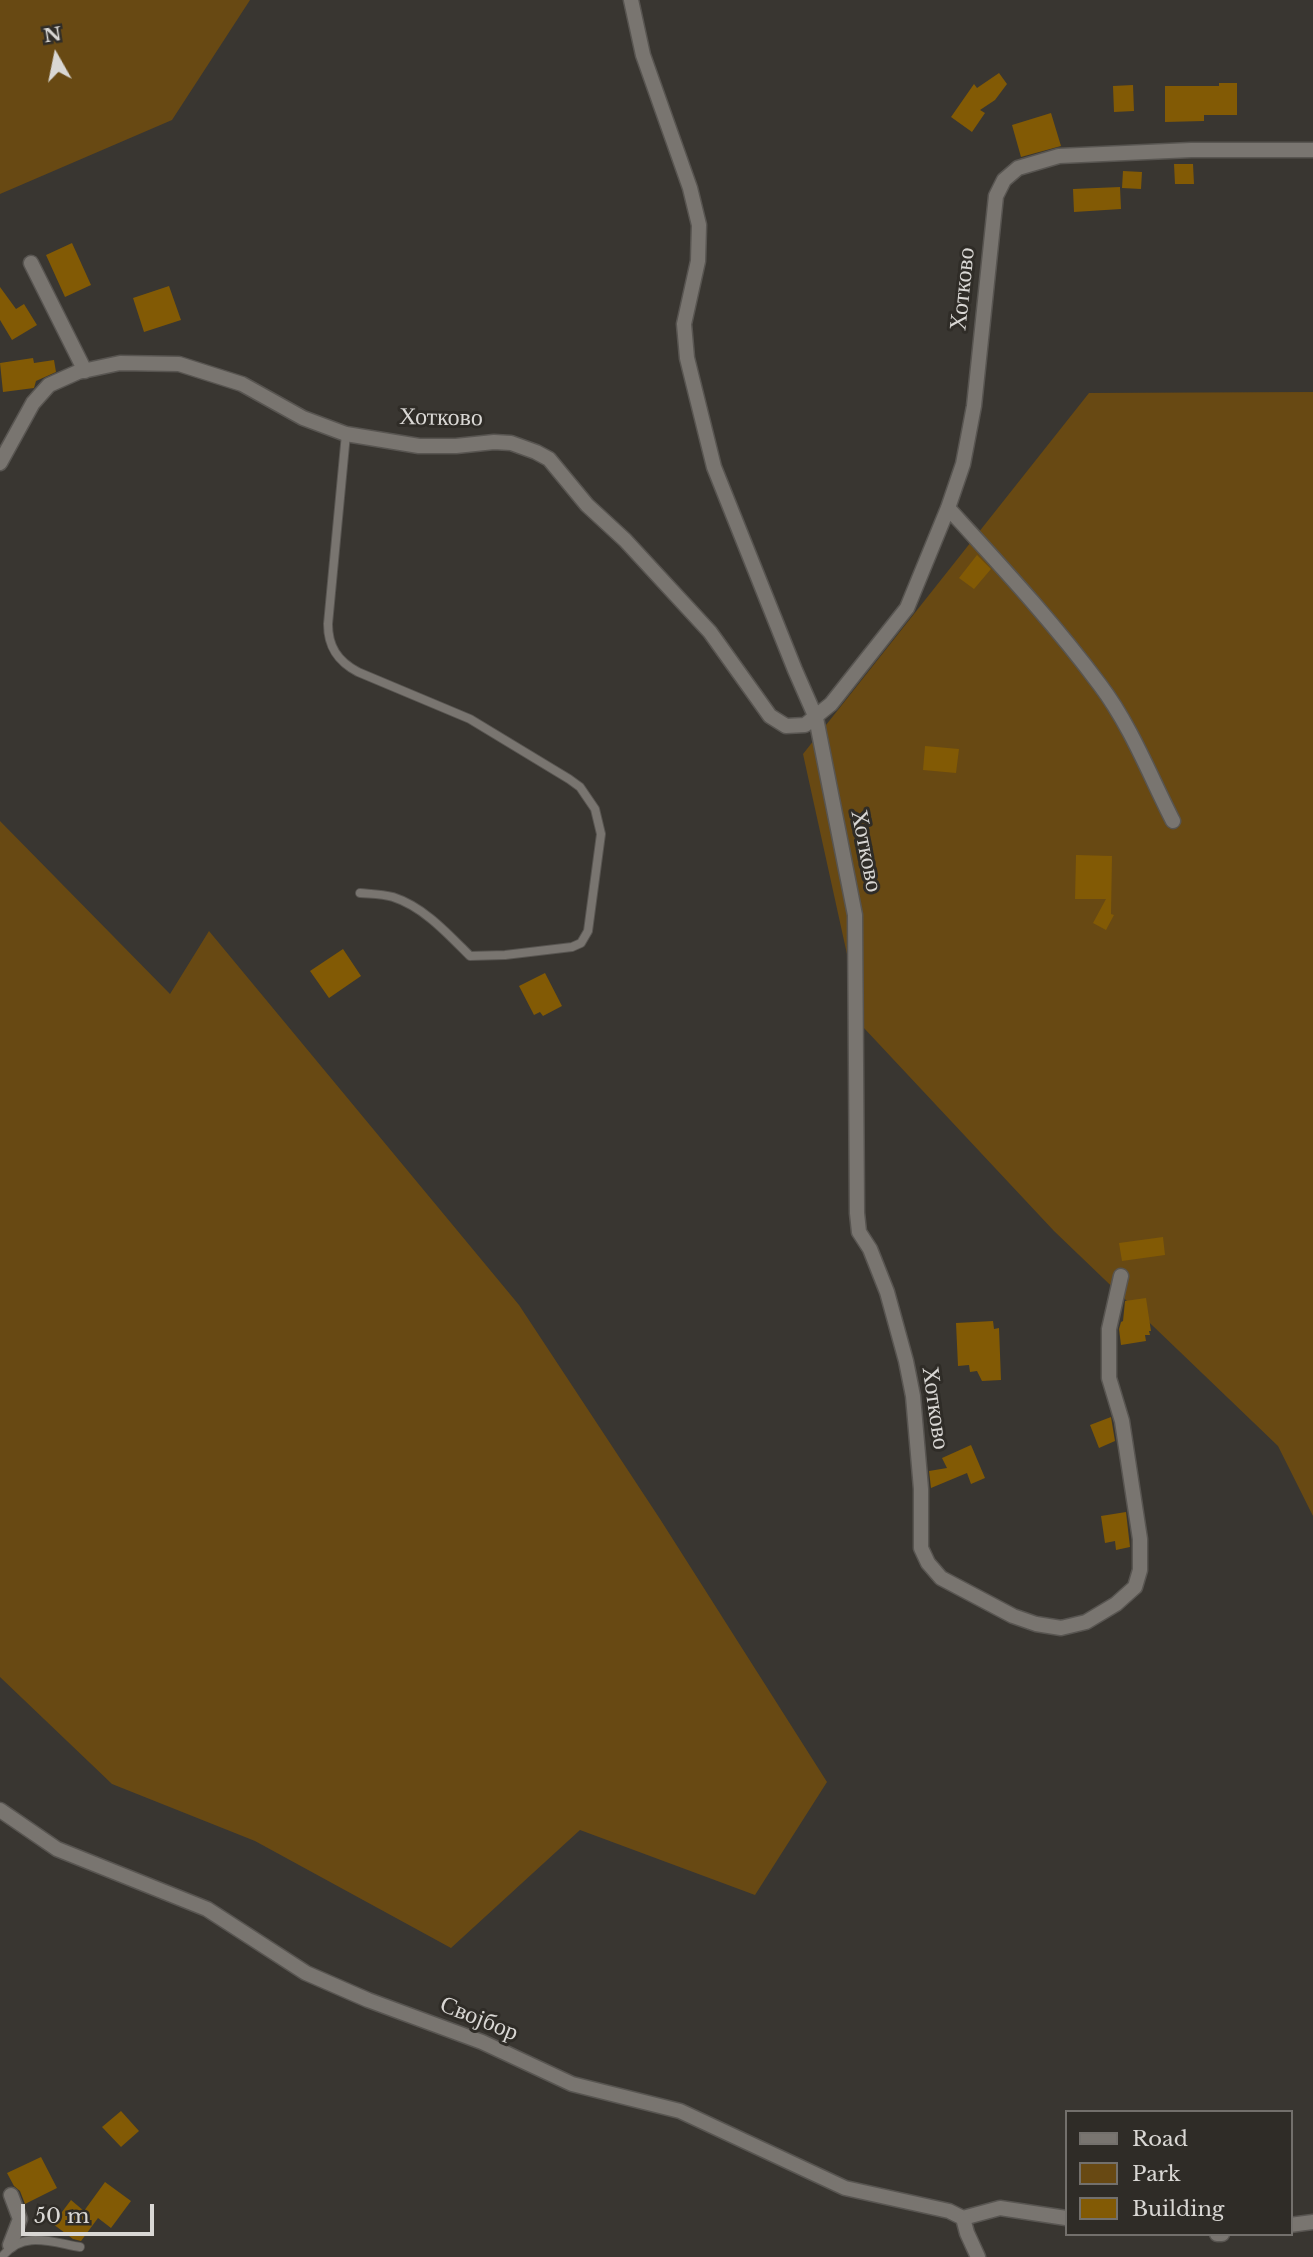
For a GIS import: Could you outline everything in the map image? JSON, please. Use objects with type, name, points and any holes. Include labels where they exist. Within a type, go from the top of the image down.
[{"type":"street","name":"Хотково","points":[[631,0],[643,55],[690,188],[699,225],[698,261],[684,324],[687,358],[714,467],[794,670],[816,718],[855,915],[857,1213],[859,1232],[870,1249],[887,1292],[914,1396],[921,1489],[921,1548],[928,1563],[941,1578],[1013,1616],[1036,1624],[1061,1628],[1086,1622],[1116,1604],[1135,1587],[1140,1570],[1140,1539],[1122,1421],[1109,1378],[1109,1329],[1121,1276]]},
{"type":"street","name":"Хотково","points":[[0,463],[33,403],[49,385],[85,371],[120,363],[178,364],[242,384],[303,418],[346,434],[419,446],[511,443],[549,459],[587,505],[625,540],[710,632],[770,716],[786,726],[805,725],[831,704],[907,608],[948,508],[963,464],[974,406],[996,195],[1004,180],[1018,168],[1059,156],[1191,150],[1313,150]]},
{"type":"street","points":[[32,262],[85,371]]},
{"type":"street","points":[[948,508],[1019,587],[1101,686],[1124,724],[1173,821]]},
{"type":"street","name":"Својбор","points":[[0,1810],[57,1849],[207,1909],[306,1973],[368,2000],[482,2042],[572,2084],[680,2111],[845,2188],[949,2211],[963,2218]]},
{"type":"street","points":[[6,2251],[20,2219],[11,2195]]},
{"type":"street","points":[[978,2257],[963,2218],[1000,2208],[1064,2218]]},
{"type":"street","points":[[1292,2225],[1313,2222]]},
{"type":"lane","points":[[346,434],[328,624],[331,645],[336,655],[349,667],[470,719],[569,779],[588,797],[599,821],[601,834],[588,931],[582,943],[572,947],[470,956],[444,930],[412,905],[391,897],[360,893]]},
{"type":"lane","points":[[6,2251],[32,2239],[80,2247]]},
{"type":"green space","points":[[0,0],[250,0],[172,120],[0,194]]},
{"type":"green space","points":[[1313,392],[1313,1516],[1278,1446],[1054,1231],[863,1027],[803,754],[1089,393]]},
{"type":"green space","points":[[0,821],[170,994],[209,931],[519,1305],[660,1519],[827,1782],[755,1895],[580,1830],[451,1948],[255,1841],[112,1784],[0,1677]]},
{"type":"building","points":[[999,73],[1007,84],[995,100],[980,110],[985,113],[972,132],[951,117],[974,84],[977,88]]},
{"type":"building","points":[[1219,83],[1237,83],[1237,115],[1204,115],[1204,121],[1165,122],[1165,86],[1219,86]]},
{"type":"building","points":[[1133,85],[1134,111],[1114,112],[1113,86]]},
{"type":"building","points":[[1051,113],[1061,146],[1021,157],[1012,125]]},
{"type":"building","points":[[1174,164],[1193,164],[1194,184],[1175,184]]},
{"type":"building","points":[[1123,171],[1142,172],[1141,189],[1122,188]]},
{"type":"building","points":[[1120,187],[1121,209],[1074,212],[1073,189]]},
{"type":"building","points":[[72,243],[91,285],[65,297],[46,255]]},
{"type":"building","points":[[169,286],[181,320],[144,332],[133,298]]},
{"type":"building","points":[[0,287],[16,309],[24,304],[37,325],[12,340],[0,320]]},
{"type":"building","points":[[33,358],[34,363],[54,360],[56,372],[36,381],[34,388],[3,392],[0,363]]},
{"type":"building","points":[[977,555],[991,569],[974,589],[959,578]]},
{"type":"building","points":[[925,746],[959,749],[956,773],[923,770]]},
{"type":"building","points":[[1076,855],[1112,856],[1111,914],[1114,915],[1106,930],[1093,923],[1106,899],[1075,899]]},
{"type":"building","points":[[343,949],[361,976],[329,998],[310,971]]},
{"type":"building","points":[[545,973],[562,1006],[543,1016],[540,1012],[534,1015],[519,986]]},
{"type":"building","points":[[1163,1237],[1165,1255],[1122,1261],[1119,1243]]},
{"type":"building","points":[[1146,1298],[1150,1335],[1145,1335],[1146,1341],[1121,1345],[1119,1329],[1123,1321],[1125,1301]]},
{"type":"building","points":[[993,1321],[994,1329],[999,1328],[1001,1380],[982,1381],[977,1371],[970,1372],[969,1365],[958,1366],[956,1323]]},
{"type":"building","points":[[1111,1417],[1115,1441],[1099,1448],[1090,1425]]},
{"type":"building","points":[[971,1445],[985,1478],[971,1484],[967,1473],[931,1488],[929,1471],[947,1468],[942,1458]]},
{"type":"building","points":[[1126,1512],[1130,1547],[1116,1550],[1115,1541],[1105,1543],[1101,1516]]},
{"type":"building","points":[[121,2111],[139,2131],[121,2147],[102,2127]]},
{"type":"building","points":[[41,2157],[57,2188],[25,2204],[20,2191],[7,2173]]},
{"type":"building","points":[[105,2182],[131,2201],[111,2228],[98,2218],[81,2241],[73,2239],[53,2224],[71,2200],[84,2211]]}]
